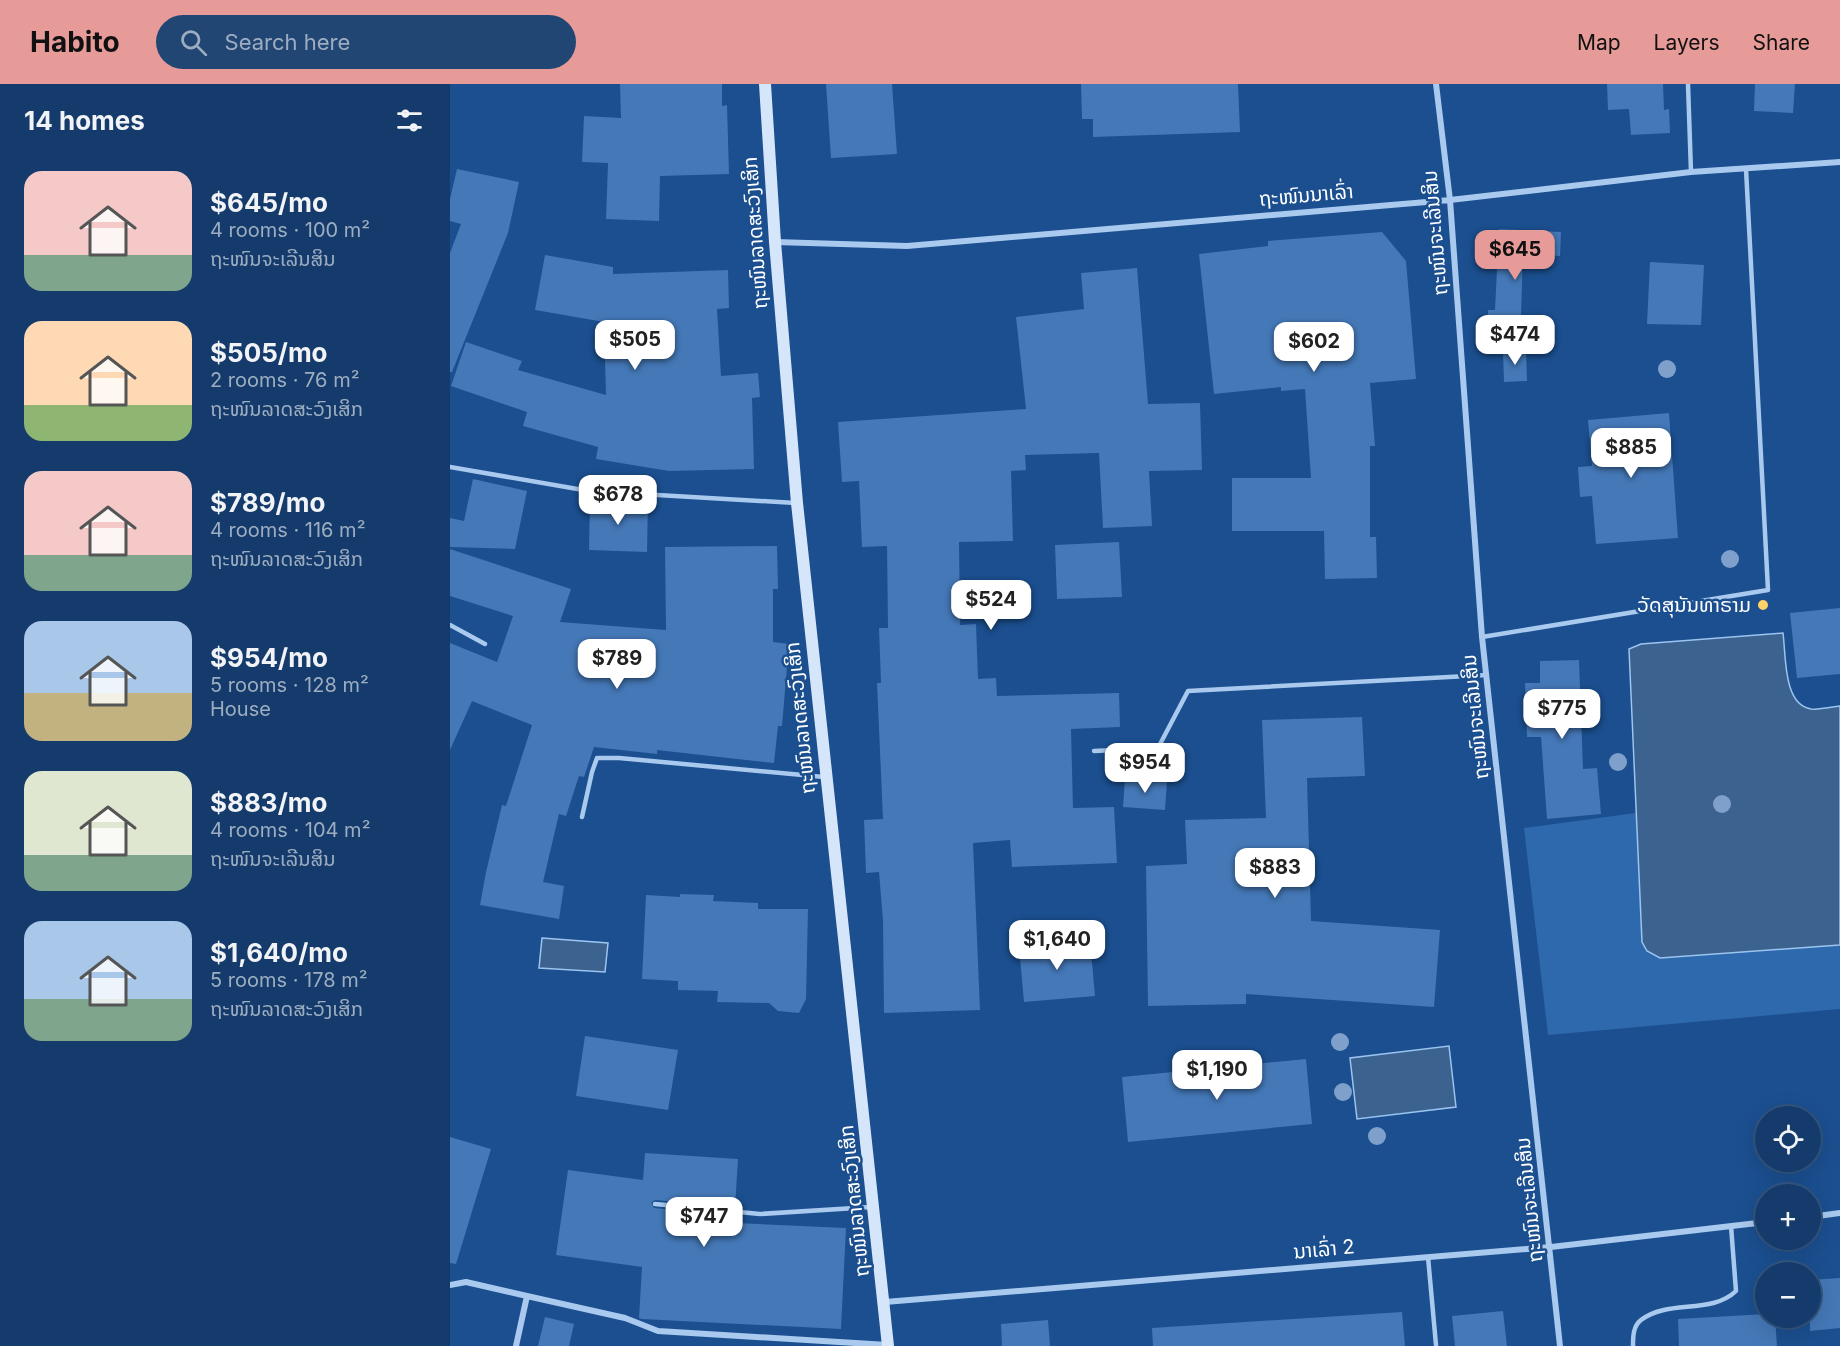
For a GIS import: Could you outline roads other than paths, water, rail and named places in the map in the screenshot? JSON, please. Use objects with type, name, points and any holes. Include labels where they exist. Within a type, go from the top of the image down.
[{"type":"street","name":"ຖະໜົນລາດສະວົງເສິກ","points":[[765,84],[796,503],[888,1346]]},
{"type":"street","name":"ຖະໜົນຈະເລີນສິນ","points":[[1437,84],[1450,200],[1482,637],[1551,1247],[1560,1346]]},
{"type":"street","name":"ຖະໜົນນາເລົ່າ","points":[[775,242],[907,246],[1450,200],[1691,172],[1840,162]]},
{"type":"street","points":[[1821,1216],[1840,1213]]},
{"type":"street","name":"ນາເລົ່າ 2","points":[[885,1302],[1551,1247],[1755,1223]]},
{"type":"street","points":[[450,1285],[466,1282],[625,1318],[658,1331],[888,1346]]},
{"type":"street","points":[[516,1346],[527,1296]]},
{"type":"lane","points":[[1689,84],[1691,172]]},
{"type":"lane","points":[[1482,637],[1768,590],[1746,169]]},
{"type":"lane","points":[[450,467],[590,491],[796,503]]},
{"type":"lane","points":[[450,625],[484,644]]},
{"type":"lane","points":[[1095,752],[1158,748],[1188,691],[1487,675]]},
{"type":"lane","points":[[582,817],[597,758],[619,758],[826,777]]},
{"type":"lane","points":[[655,1204],[760,1214],[874,1207]]},
{"type":"lane","points":[[1633,1346],[1633,1333],[1640,1320],[1658,1312],[1715,1302],[1736,1291],[1731,1226]]},
{"type":"lane","points":[[1428,1257],[1436,1345]]},
{"type":"place","name":"ວັດສຸນັນທາຣາມ","points":[[1763,605]]}]
